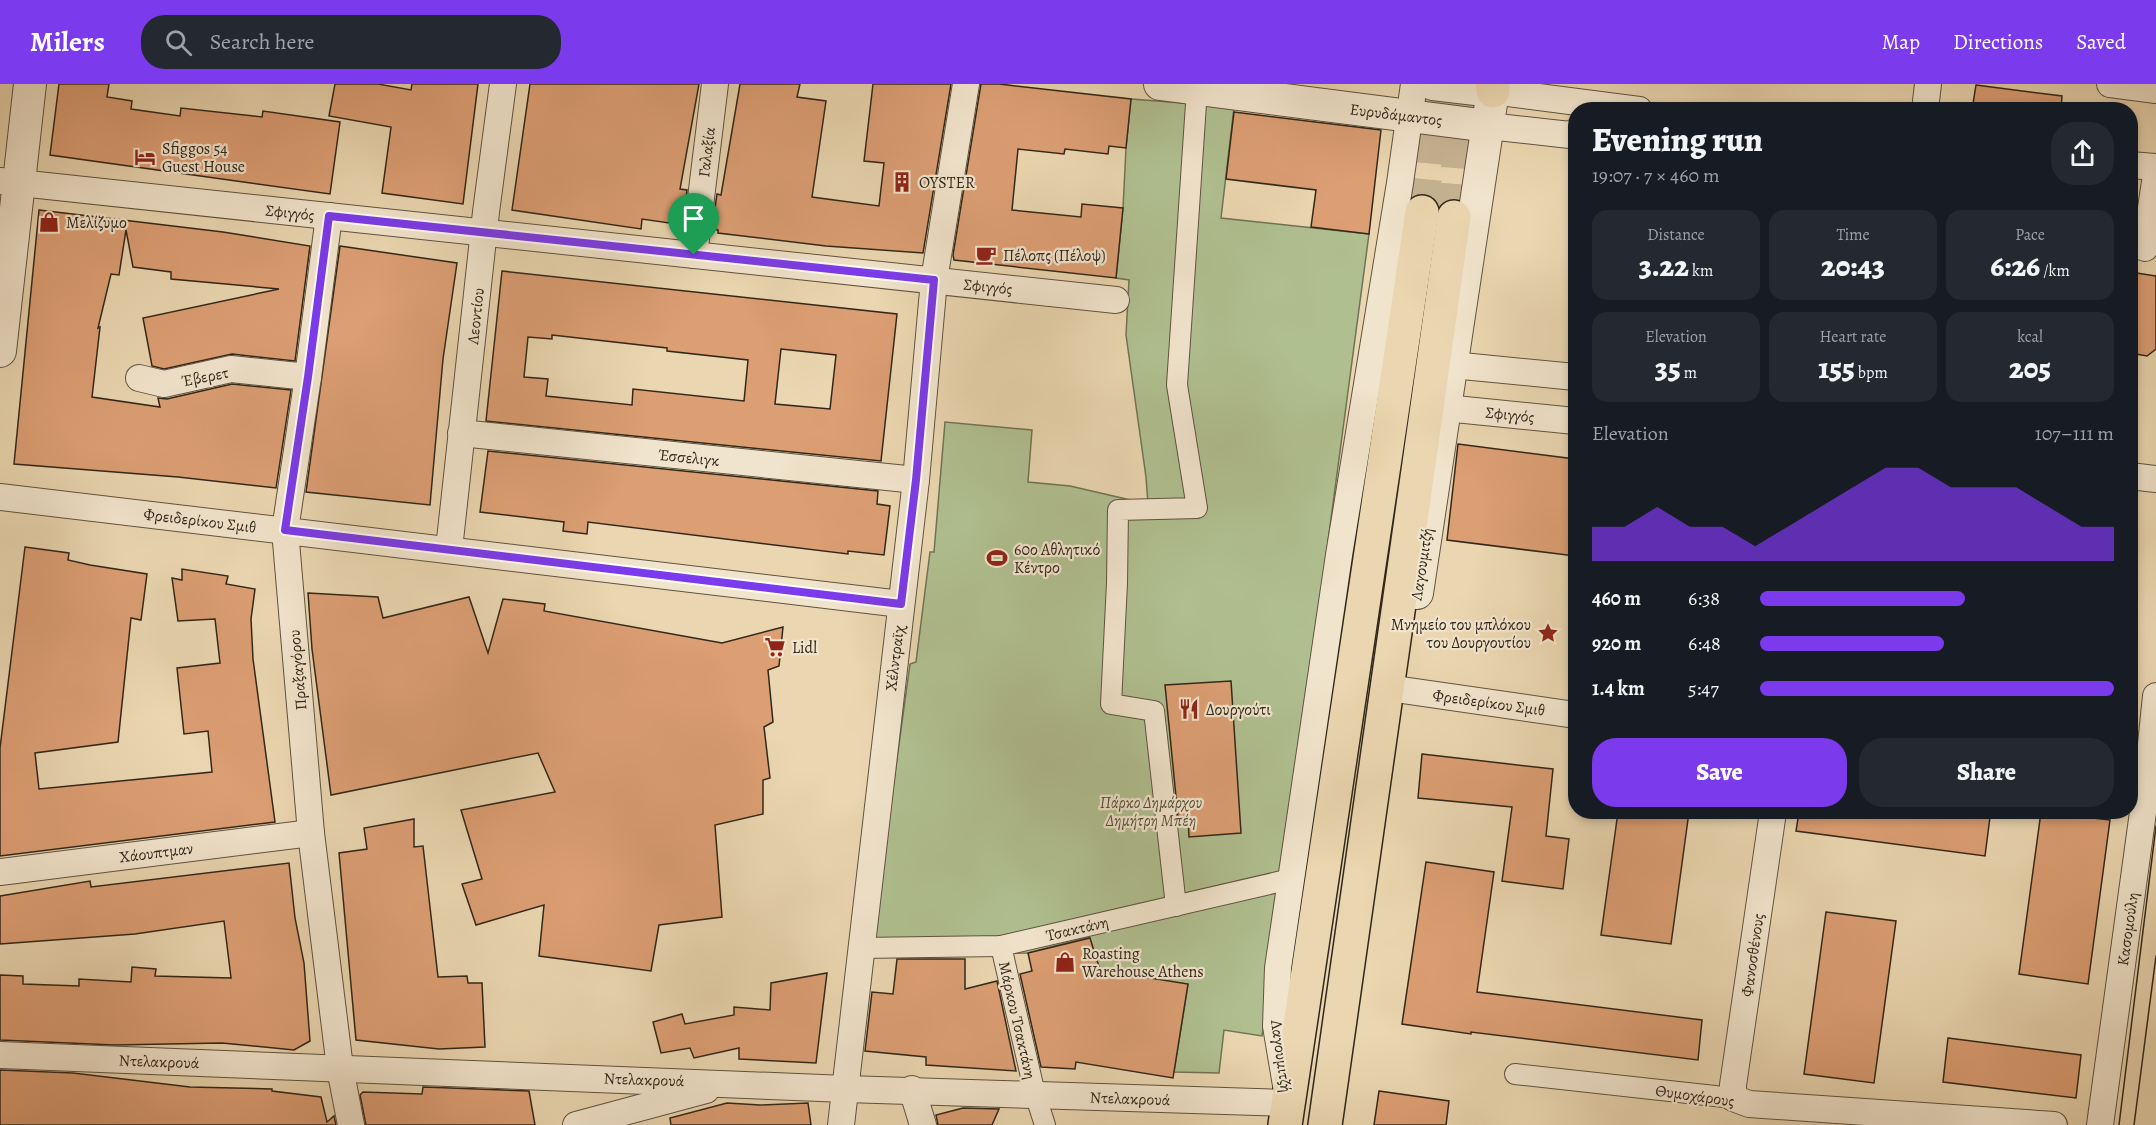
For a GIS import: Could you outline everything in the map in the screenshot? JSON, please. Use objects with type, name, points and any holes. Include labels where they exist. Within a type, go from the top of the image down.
[{"type":"main road","name":"Λαγουμιτζή","points":[[1287,1114],[1422,212]]},
{"type":"main road","name":"Λαγουμιτζή","points":[[1326,1119],[1454,217]]},
{"type":"street","points":[[0,351],[10,182],[30,84]]},
{"type":"street","name":"Λεοντίου","points":[[449,549],[484,232],[503,84]]},
{"type":"street","name":"Γαλαξία","points":[[694,255],[715,84]]},
{"type":"street","name":"Χέλντραϊχ","points":[[841,1125],[916,480],[934,280],[966,84]]},
{"type":"street","name":"Ευρυδάμαντος","points":[[1160,84],[1488,126]]},
{"type":"street","name":"Λαγουμιτζή","points":[[1287,1114],[1276,1026],[1278,968],[1341,544],[1414,84]]},
{"type":"street","name":"Ευρυδάμαντος","points":[[1433,84],[1493,86]]},
{"type":"street","points":[[1926,102],[1928,84]]},
{"type":"street","points":[[2110,84],[2156,90]]},
{"type":"street","points":[[1493,86],[1577,102]]},
{"type":"street","name":"Λαγουμιτζή","points":[[1326,1119],[1345,1070],[1493,86]]},
{"type":"street","points":[[1176,906],[1154,711],[1111,704],[1118,583],[1118,510],[1197,508],[1177,385],[1197,88]]},
{"type":"street","points":[[1488,126],[1568,135]]},
{"type":"street","points":[[2138,166],[2156,167]]},
{"type":"street","points":[[2144,248],[2156,175]]},
{"type":"street","name":"Σφιγγός","points":[[10,182],[1116,300]]},
{"type":"street","name":"Πραξαγόρου","points":[[329,216],[285,530],[311,833],[340,1068],[351,1125]]},
{"type":"street","points":[[1452,365],[1568,376]]},
{"type":"street","name":"Έβερετ","points":[[139,378],[164,384],[231,369],[308,377]]},
{"type":"street","name":"Σφιγγός","points":[[1445,408],[1568,420]]},
{"type":"street","name":"Έσσελιγκ","points":[[462,433],[916,480]]},
{"type":"street","points":[[2138,477],[2156,479]]},
{"type":"street","name":"Φρειδερίκου Σμιθ","points":[[0,497],[901,604]]},
{"type":"street","name":"Φρειδερίκου Σμιθ","points":[[1402,690],[1568,714]]},
{"type":"street","name":"Κασομούλη","points":[[2100,1125],[2156,696]]},
{"type":"street","name":"Φανοσθένους","points":[[1733,1098],[1772,819]]},
{"type":"street","name":"Χάουπτμαν","points":[[0,872],[311,833]]},
{"type":"street","name":"Τσακτάνη","points":[[860,948],[1001,946],[1291,879]]},
{"type":"street","name":"Μάρκου Τσακτάνη","points":[[1001,946],[1035,1094],[1045,1125]]},
{"type":"street","name":"Ντελακρουά","points":[[0,1055],[846,1089],[1035,1094],[1287,1114]]},
{"type":"street","name":"Θυμοχάρους","points":[[1515,1074],[1733,1098],[1749,1104],[2054,1125]]},
{"type":"street","points":[[576,1125],[732,1083]]},
{"type":"street","points":[[912,1089],[923,1125]]},
{"type":"green space","name":"Πάρκο Δημάρχου Δημήτρη Μπέη","points":[[1131,99],[1234,107],[1221,218],[1369,234],[1262,1036],[1224,1030],[1219,1073],[1174,1072],[1188,984],[1132,975],[1091,989],[1098,965],[1089,937],[1028,953],[870,956],[910,664],[916,662],[930,552],[934,552],[945,422],[1032,430],[1028,482],[1070,486],[1148,504],[1126,335],[1129,280],[1116,278]]},
{"type":"building","points":[[59,84],[109,84],[107,97],[132,101],[131,109],[180,116],[181,108],[262,117],[263,111],[340,122],[330,194],[50,155]]},
{"type":"building","points":[[335,84],[378,84],[411,90],[412,84],[478,84],[463,204],[382,193],[391,127],[329,116]]},
{"type":"building","points":[[530,84],[699,84],[680,189],[687,190],[683,225],[642,219],[641,229],[512,210]]},
{"type":"building","points":[[740,84],[800,84],[797,97],[826,101],[812,197],[879,206],[884,163],[864,161],[873,84],[951,84],[923,253],[826,246],[718,233],[718,230],[712,229],[717,194],[721,195]]},
{"type":"building","points":[[981,84],[1131,99],[1126,148],[1109,146],[1108,154],[1065,149],[1064,154],[1018,149],[1012,210],[1081,217],[1082,204],[1123,208],[1116,278],[954,260]]},
{"type":"building","points":[[1976,85],[2062,96],[2062,102],[1973,102]]},
{"type":"building","points":[[1234,112],[1381,130],[1369,234],[1311,227],[1316,190],[1226,179]]},
{"type":"building","points":[[39,210],[223,232],[310,246],[295,361],[232,354],[164,369],[152,366],[143,318],[279,289],[171,279],[171,272],[133,267],[126,230],[119,275],[111,274],[98,328],[100,327],[92,397],[160,407],[158,398],[167,399],[232,384],[291,390],[276,488],[178,477],[14,464]]},
{"type":"building","points":[[340,246],[457,263],[443,359],[430,505],[306,492]]},
{"type":"building","points":[[502,271],[897,314],[881,461],[486,421]],"holes":[[[552,335],[748,360],[744,401],[633,389],[632,405],[546,396],[548,379],[524,377],[528,337],[552,339]],[[781,349],[836,355],[830,409],[775,404]]]},
{"type":"building","points":[[2138,273],[2156,276],[2156,349],[2147,356],[2138,354]]},
{"type":"building","points":[[1458,444],[1568,458],[1568,555],[1447,540]]},
{"type":"building","points":[[488,451],[878,491],[877,504],[890,506],[884,555],[848,551],[848,554],[588,522],[587,534],[563,531],[564,522],[480,512]]},
{"type":"building","points":[[25,547],[69,553],[68,560],[147,574],[141,620],[131,618],[118,742],[35,753],[39,789],[212,772],[208,731],[184,734],[177,668],[220,663],[215,619],[178,621],[172,578],[182,580],[182,569],[228,576],[226,584],[255,589],[251,619],[253,659],[275,822],[0,856],[0,748]]},
{"type":"building","points":[[308,593],[378,597],[383,618],[469,597],[488,653],[503,599],[545,604],[544,611],[722,643],[783,627],[779,666],[768,670],[773,722],[764,727],[770,778],[763,780],[763,814],[715,825],[722,917],[659,925],[651,971],[539,956],[544,905],[476,925],[462,884],[482,879],[461,810],[555,792],[538,753],[331,795],[312,649]]},
{"type":"building","points":[[1231,681],[1241,833],[1189,837],[1188,816],[1178,817],[1165,685]]},
{"type":"building","points":[[1422,754],[1553,769],[1546,836],[1569,839],[1563,889],[1502,881],[1512,807],[1418,798]]},
{"type":"building","points":[[414,819],[414,847],[423,846],[438,977],[467,976],[468,983],[482,983],[485,1047],[439,1049],[356,1040],[339,853],[367,849],[364,828]]},
{"type":"building","points":[[1617,819],[1688,819],[1671,944],[1601,935]]},
{"type":"building","points":[[1798,819],[1990,819],[1985,856],[1796,831]]},
{"type":"building","points":[[2040,819],[2110,820],[2088,984],[2019,974]]},
{"type":"building","points":[[1426,862],[1494,872],[1477,992],[1702,1020],[1698,1060],[1402,1024]]},
{"type":"building","points":[[289,863],[295,918],[304,963],[310,1041],[294,1050],[222,1043],[114,1045],[0,1040],[0,975],[23,976],[23,984],[79,986],[79,979],[131,982],[132,967],[156,969],[155,976],[231,978],[224,921],[135,934],[0,944],[0,896],[90,881],[91,887]]},
{"type":"building","points":[[1826,912],[1896,921],[1874,1083],[1804,1074]]},
{"type":"building","points":[[1090,938],[1100,970],[1188,984],[1173,1078],[1076,1062],[1075,1069],[1041,1067],[1020,974],[1032,971],[1028,953]]},
{"type":"building","points":[[897,959],[965,959],[965,989],[997,981],[1016,1071],[926,1065],[926,1057],[865,1051],[872,992],[893,994]]},
{"type":"building","points":[[827,973],[816,1063],[739,1059],[739,1048],[694,1058],[690,1048],[661,1053],[653,1022],[682,1014],[685,1024],[734,1015],[734,1007],[770,1010],[771,983]]},
{"type":"building","points":[[1948,1038],[2081,1055],[2076,1098],[1943,1082]]},
{"type":"building","points":[[0,1070],[73,1073],[190,1087],[272,1089],[272,1091],[321,1097],[327,1122],[334,1116],[336,1125],[0,1125]]},
{"type":"building","points":[[423,1087],[529,1091],[535,1125],[366,1125],[360,1095],[363,1092],[422,1094]]},
{"type":"building","points":[[1379,1091],[1449,1101],[1446,1125],[1374,1125]]},
{"type":"building","points":[[727,1103],[760,1105],[808,1103],[811,1125],[671,1125],[670,1118]]},
{"type":"building","points":[[963,1108],[999,1109],[992,1125],[938,1125],[936,1115]]},
{"type":"tunnel","points":[[1422,212],[1434,84]]},
{"type":"tunnel","points":[[1454,217],[1464,84]]},
{"type":"tram line","points":[[2119,1125],[2156,826]]},
{"type":"tram line","points":[[2134,1125],[2156,956]]},
{"type":"place","name":"Sfiggos 54 Guest House","points":[[145,157]]},
{"type":"place","name":"OYSTER","points":[[902,182]]},
{"type":"place","name":"Μελίζυμο","points":[[49,222]]},
{"type":"place","name":"Πέλοπς (Πέλοψ)","points":[[986,255]]},
{"type":"place","name":"60ο Αθλητικό Κέντρο","points":[[997,558]]},
{"type":"place","name":"Μνημείο του μπλόκου του Δουργουτίου","points":[[1548,633]]},
{"type":"place","name":"Lidl","points":[[775,647]]},
{"type":"place","name":"Δουργούτι","points":[[1189,709]]},
{"type":"place","name":"Roasting Warehouse Athens","points":[[1065,962]]},
{"type":"route","points":[[329,216],[694,255],[934,280],[916,480],[901,604],[285,530],[329,216]]}]
